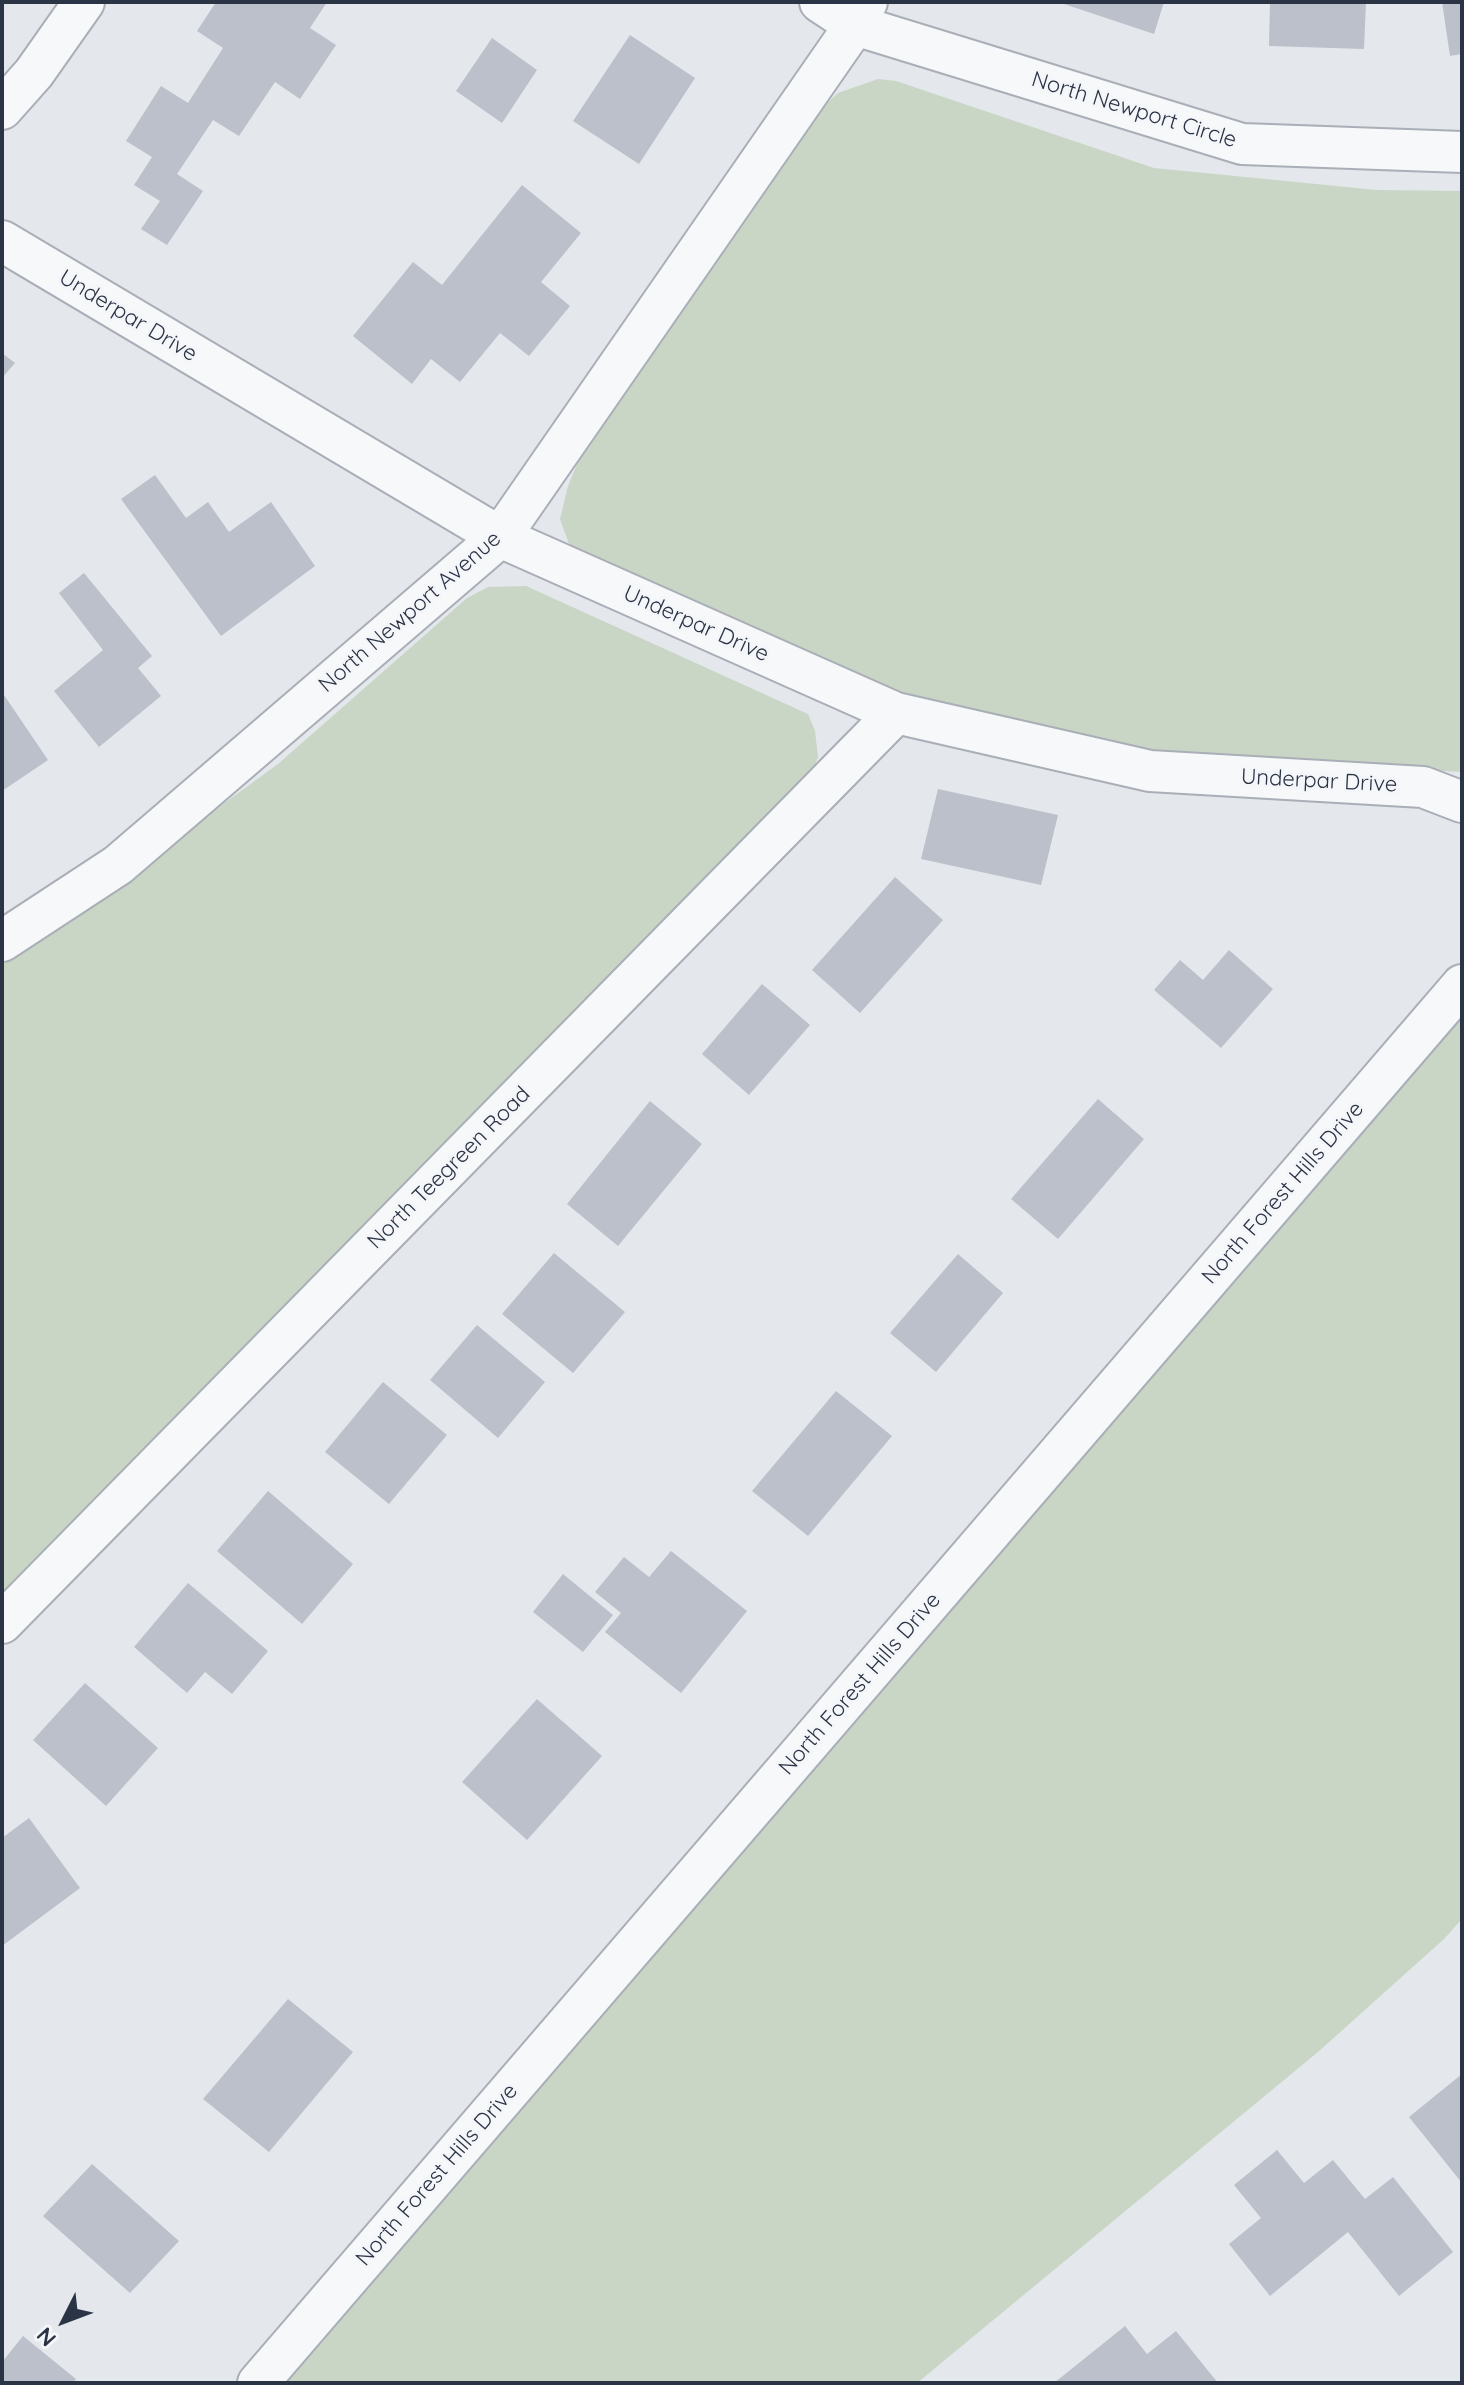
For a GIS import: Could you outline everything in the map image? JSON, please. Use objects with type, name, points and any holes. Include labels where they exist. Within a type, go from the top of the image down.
[{"type":"street","points":[[2,109],[34,73],[84,2]]},
{"type":"street","name":"North Newport Circle","points":[[820,2],[861,13],[1242,144],[1462,152]]},
{"type":"street","name":"North Newport Avenue","points":[[2,941],[118,865],[500,537],[861,13]]},
{"type":"street","name":"Underpar Drive","points":[[2,241],[500,537],[896,713],[1150,771],[1423,787],[1462,802]]},
{"type":"street","name":"North Teegreen Road","points":[[2,1623],[896,713]]},
{"type":"street","name":"North Forest Hills Drive","points":[[258,2383],[1462,985]]},
{"type":"green space","points":[[878,79],[896,81],[1154,168],[1377,190],[1462,191],[1462,772],[1306,764],[1096,744],[933,704],[825,673],[600,571],[569,544],[560,519],[568,486],[581,455],[822,108],[838,93]]},
{"type":"green space","points":[[526,586],[808,714],[815,731],[818,757],[811,775],[2,1601],[2,956],[138,866],[278,764],[467,598],[488,587]]},
{"type":"green space","points":[[1462,1007],[1462,1919],[1444,1939],[1318,2052],[917,2383],[279,2383]]},
{"type":"building","points":[[216,2],[327,2],[310,28],[336,45],[300,99],[275,82],[239,136],[213,120],[177,174],[203,191],[167,245],[141,229],[160,201],[134,185],[152,157],[126,141],[161,86],[188,103],[223,48],[197,31]]},
{"type":"building","points":[[1058,2],[1164,2],[1154,34]]},
{"type":"building","points":[[1270,2],[1366,2],[1364,49],[1269,46]]},
{"type":"building","points":[[1442,2],[1462,2],[1462,54],[1450,56]]},
{"type":"building","points":[[630,35],[695,78],[639,164],[573,121]]},
{"type":"building","points":[[492,38],[537,70],[502,123],[456,91]]},
{"type":"building","points":[[522,185],[581,233],[541,282],[570,306],[529,356],[500,333],[460,382],[431,359],[412,384],[353,336],[413,262],[442,285]]},
{"type":"building","points":[[2,353],[15,363],[2,378]]},
{"type":"building","points":[[155,475],[186,518],[208,502],[229,532],[271,502],[315,566],[221,636],[121,499]]},
{"type":"building","points":[[84,573],[152,656],[138,668],[161,696],[99,747],[54,691],[103,650],[59,593]]},
{"type":"building","points":[[2,692],[48,760],[2,791]]},
{"type":"building","points":[[938,789],[1058,815],[1041,885],[921,859]]},
{"type":"building","points":[[895,877],[943,920],[860,1013],[812,970]]},
{"type":"building","points":[[1229,950],[1273,989],[1221,1048],[1154,990],[1180,960],[1203,980]]},
{"type":"building","points":[[762,984],[810,1025],[749,1095],[702,1054]]},
{"type":"building","points":[[1098,1099],[1144,1139],[1058,1239],[1011,1199]]},
{"type":"building","points":[[650,1101],[702,1144],[618,1246],[567,1204]]},
{"type":"building","points":[[554,1253],[625,1312],[573,1373],[502,1314]]},
{"type":"building","points":[[958,1254],[1003,1293],[936,1372],[890,1333]]},
{"type":"building","points":[[477,1325],[545,1382],[498,1438],[430,1380]]},
{"type":"building","points":[[383,1382],[447,1435],[389,1504],[325,1452]]},
{"type":"building","points":[[836,1391],[892,1436],[808,1536],[752,1491]]},
{"type":"building","points":[[268,1491],[353,1564],[302,1624],[217,1551]]},
{"type":"building","points":[[671,1551],[747,1611],[681,1693],[605,1632],[621,1613],[595,1592],[624,1557],[649,1577]]},
{"type":"building","points":[[563,1574],[613,1615],[583,1652],[533,1612]]},
{"type":"building","points":[[188,1583],[268,1651],[232,1694],[205,1672],[187,1693],[134,1647]]},
{"type":"building","points":[[85,1683],[158,1748],[106,1806],[33,1740]]},
{"type":"building","points":[[537,1699],[602,1756],[527,1840],[462,1782]]},
{"type":"building","points":[[29,1818],[80,1888],[2,1946],[2,1838]]},
{"type":"building","points":[[288,1999],[353,2052],[269,2152],[203,2099]]},
{"type":"building","points":[[1462,2074],[1462,2183],[1409,2117]]},
{"type":"building","points":[[1277,2150],[1304,2183],[1333,2160],[1365,2199],[1393,2177],[1453,2252],[1399,2296],[1348,2232],[1270,2296],[1229,2244],[1261,2218],[1234,2185]]},
{"type":"building","points":[[92,2164],[179,2241],[130,2293],[43,2216]]},
{"type":"building","points":[[1125,2326],[1147,2354],[1176,2331],[1218,2383],[1054,2383]]},
{"type":"building","points":[[23,2336],[76,2379],[73,2383],[2,2383],[2,2362]]}]
